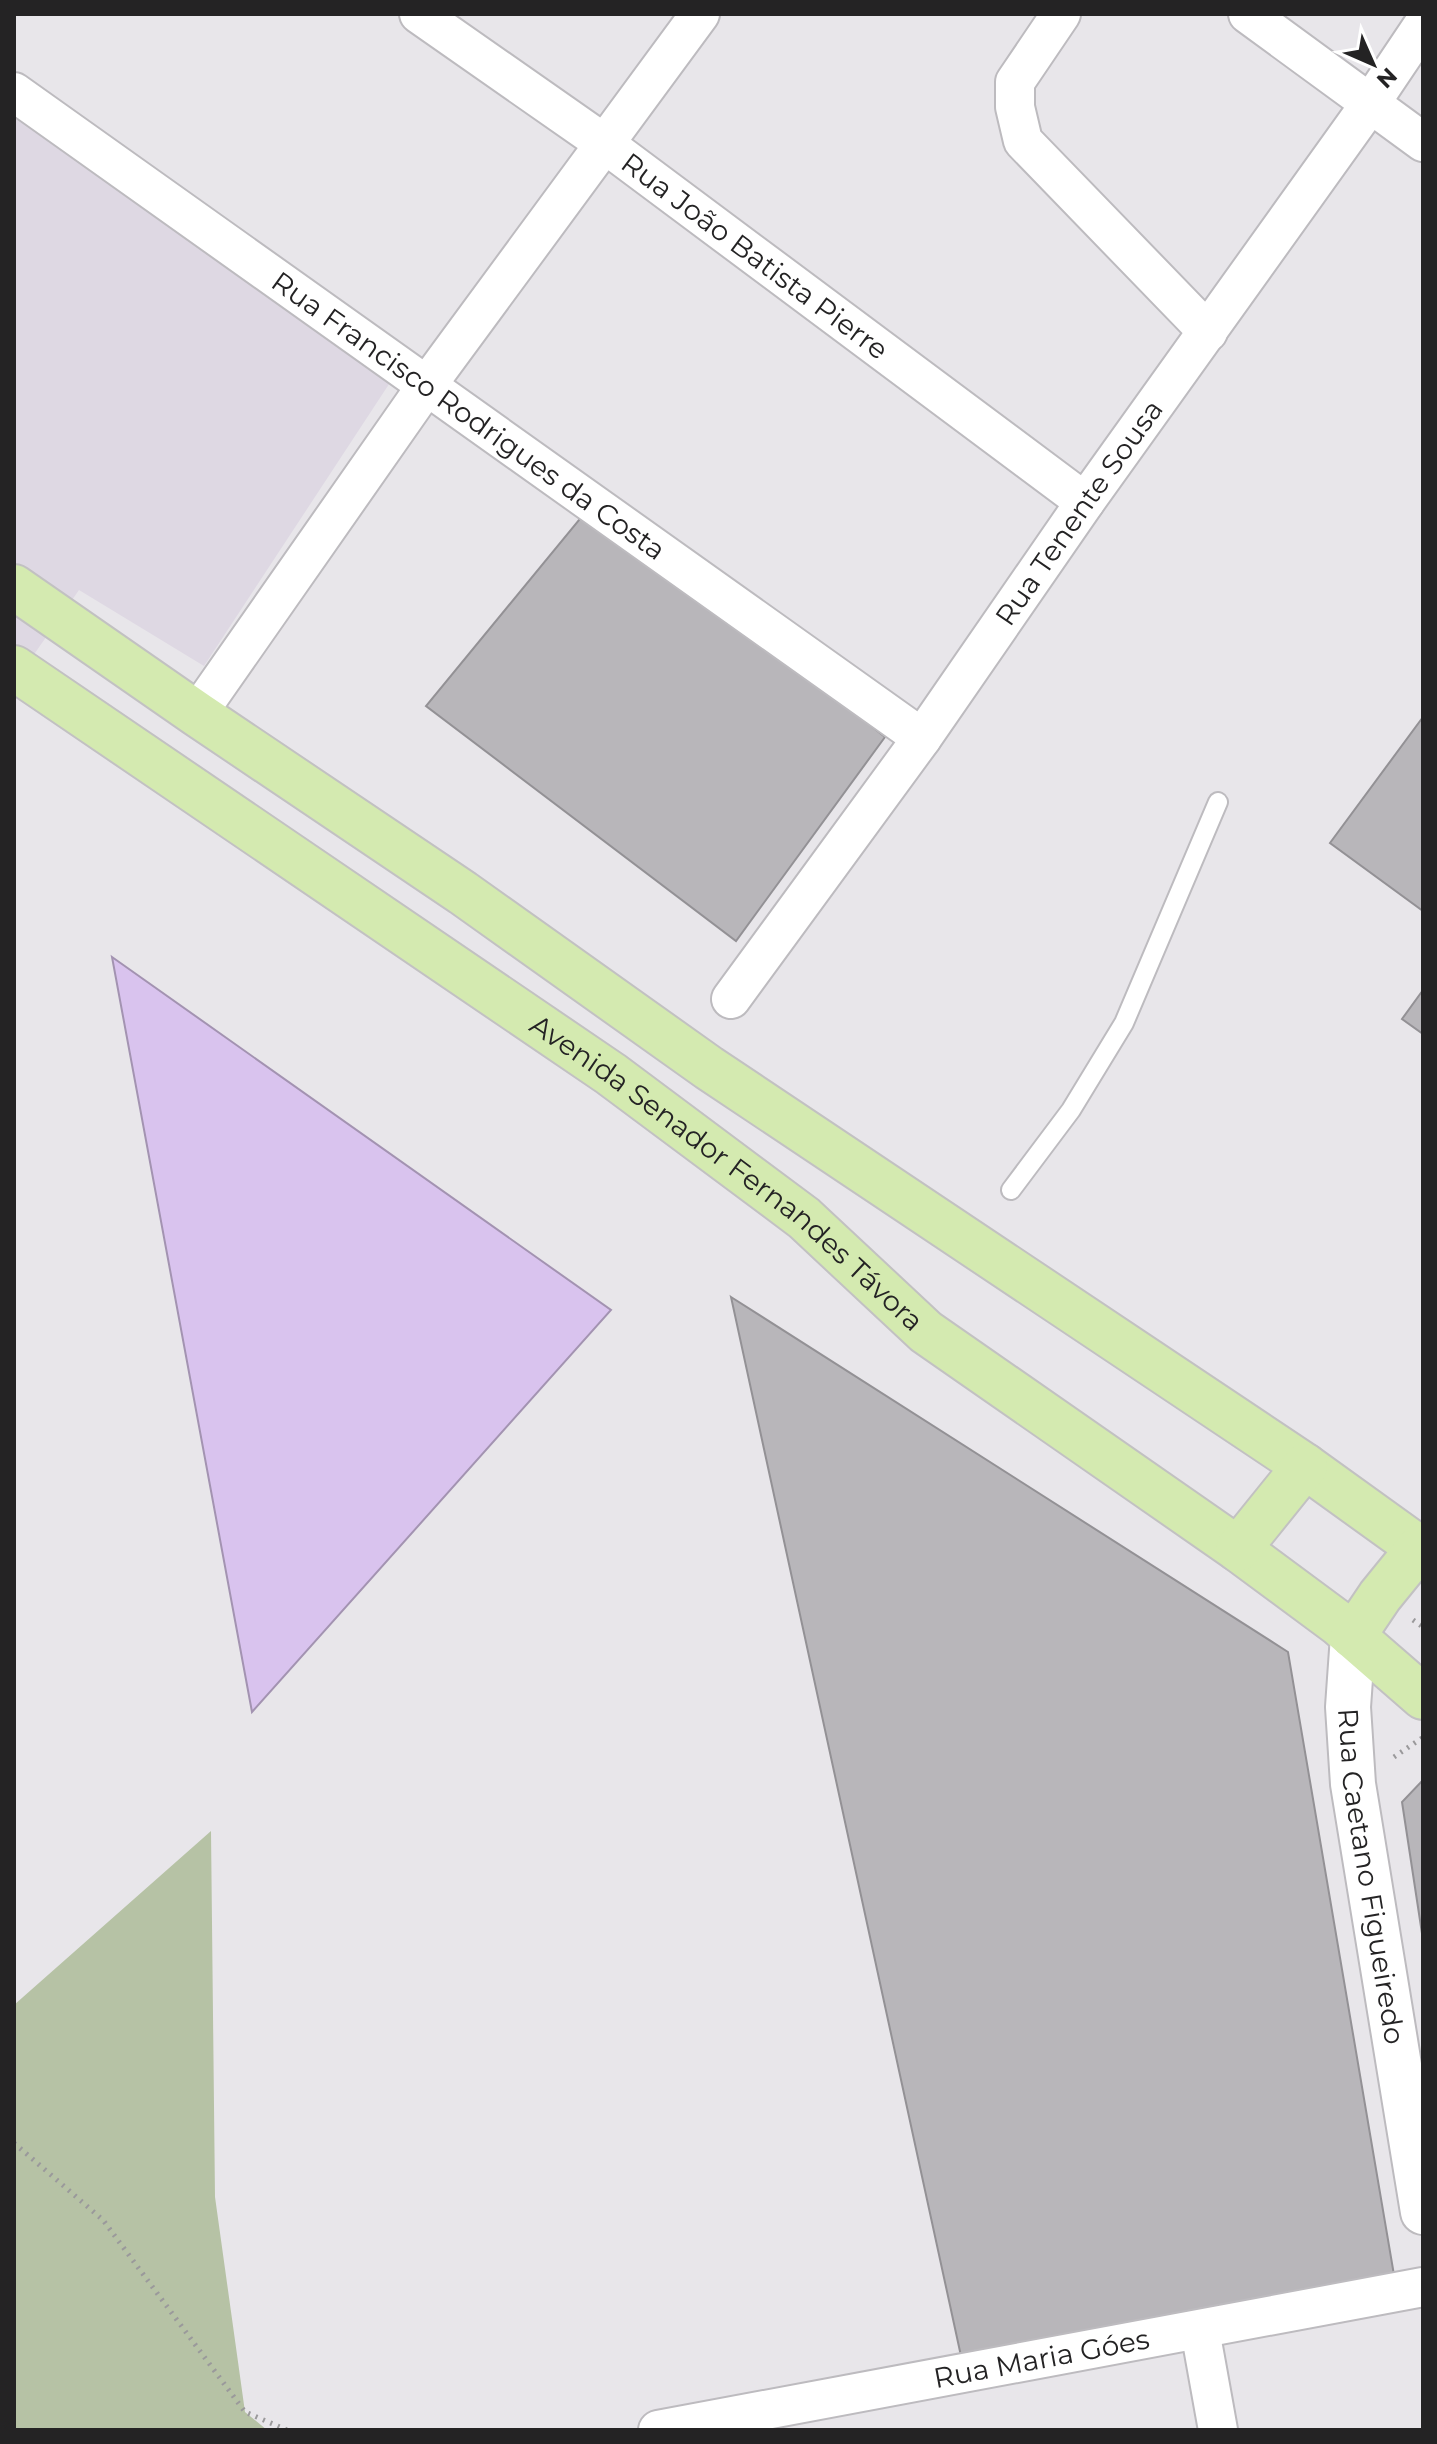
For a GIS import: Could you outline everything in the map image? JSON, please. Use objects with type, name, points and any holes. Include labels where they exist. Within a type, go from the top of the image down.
[{"type":"main road","points":[[14,587],[463,893],[709,1068],[1305,1466],[1421,1549],[1380,1596],[1353,1636]]},
{"type":"main road","name":"Avenida Senador Fernandes Távora","points":[[14,668],[611,1074],[804,1218],[926,1332],[1238,1549],[1353,1636],[1423,1697]]},
{"type":"main road","points":[[1238,1549],[1305,1466]]},
{"type":"main road","name":"Rua Caetano Figueiredo","points":[[1353,1636],[1348,1707],[1353,1784],[1423,2212]]},
{"type":"street","name":"Rua João Batista Pierre","points":[[419,14],[605,144],[1085,502]]},
{"type":"street","points":[[197,714],[427,385],[700,14]]},
{"type":"street","points":[[1061,14],[1015,82],[1015,107],[1023,141],[1208,332]]},
{"type":"street","points":[[1248,14],[1423,142]]},
{"type":"street","name":"Rua Tenente Sousa","points":[[731,999],[922,738],[1423,25]]},
{"type":"street","name":"Rua Francisco Rodrigues da Costa","points":[[14,92],[922,738]]},
{"type":"street","name":"Rua Maria Góes","points":[[658,2430],[1423,2287]]},
{"type":"street","points":[[1200,2330],[1218,2430]]},
{"type":"lane","points":[[1011,1190],[1071,1110],[1124,1023],[1218,802]]},
{"type":"path","points":[[14,2143],[103,2220],[245,2412],[287,2430]]},
{"type":"shaded area","points":[[14,105],[395,375],[204,666],[79,590],[14,683]]},
{"type":"shaded area","points":[[112,957],[611,1310],[252,1712]]},
{"type":"green space","points":[[211,1831],[215,2197],[245,2412],[267,2430],[14,2430],[14,2005]]},
{"type":"building","points":[[593,503],[885,737],[736,941],[426,706]]},
{"type":"building","points":[[1423,717],[1423,911],[1330,843]]},
{"type":"building","points":[[1423,990],[1423,1034],[1402,1019]]},
{"type":"building","points":[[731,1297],[1288,1652],[1394,2275],[961,2356]]},
{"type":"building","points":[[1423,1780],[1423,1940],[1402,1802]]}]
